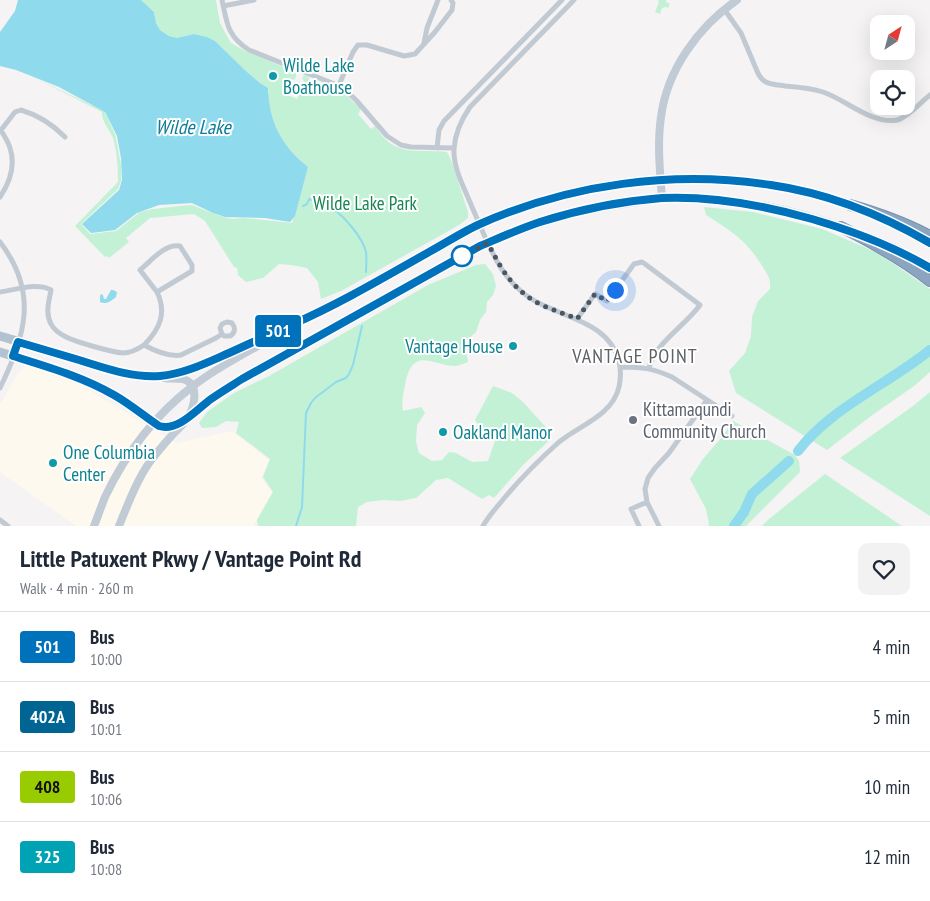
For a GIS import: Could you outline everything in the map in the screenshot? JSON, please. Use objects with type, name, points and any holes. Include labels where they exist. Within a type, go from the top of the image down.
[{"type":"highway","points":[[850,205],[876,212],[930,236]]},
{"type":"highway","points":[[841,227],[891,254],[930,281]]},
{"type":"main road","points":[[662,198],[660,131],[666,96],[684,55],[704,28],[724,9],[737,0]]},
{"type":"main road","points":[[94,526],[105,499],[122,467],[141,439],[154,422],[192,387],[230,361],[480,224],[530,205],[572,193],[661,180],[719,180],[764,184],[803,191],[850,205],[903,228],[930,243]]},
{"type":"main road","points":[[119,526],[133,492],[148,464],[187,419],[210,400],[242,379],[445,265],[488,243],[538,223],[584,210],[662,198],[744,203],[787,212],[841,227],[866,236],[930,268]]},
{"type":"main road","points":[[149,376],[163,376],[191,370],[307,318]]},
{"type":"main road","points":[[0,336],[116,371],[182,379],[190,383],[195,395],[194,400],[187,419],[166,427],[159,426],[113,394],[93,384],[60,371],[0,352]]},
{"type":"street","points":[[254,0],[222,3],[227,25],[241,45],[256,53],[339,85],[351,94],[394,142],[405,147],[454,148]]},
{"type":"street","points":[[424,44],[438,0]]},
{"type":"street","points":[[339,85],[353,52],[358,45],[368,45],[404,56],[415,54],[452,10],[453,3],[451,0]]},
{"type":"street","points":[[436,148],[438,130],[444,121],[562,0]]},
{"type":"street","points":[[483,526],[504,499],[539,461],[561,441],[608,408],[617,393],[621,376],[615,350],[596,329],[528,298],[506,276],[488,243],[459,173],[454,155],[456,135],[470,107],[571,1]]},
{"type":"street","points":[[724,9],[741,32],[759,76],[769,84],[810,88],[826,92],[859,110],[887,120],[900,119],[930,94]]},
{"type":"street","points":[[0,197],[9,181],[13,162],[10,148],[1,130],[15,112],[21,110],[42,119],[65,137]]},
{"type":"street","points":[[0,242],[15,264],[23,289],[25,309],[18,342],[0,388]]},
{"type":"street","points":[[0,292],[34,286],[41,286],[51,290],[47,308],[49,319],[57,332],[69,339],[123,353],[138,349],[144,345],[157,330],[162,315],[157,292],[140,270],[167,247],[177,245],[182,247],[192,265],[192,270],[157,292]]},
{"type":"street","points":[[577,319],[595,294],[607,301],[634,264],[642,262],[645,264],[700,305],[694,314],[663,344],[650,363],[649,368]]},
{"type":"street","points":[[144,345],[153,350],[175,356],[181,355],[222,334]]},
{"type":"street","points":[[620,367],[649,368],[672,377],[732,416]]},
{"type":"street","points":[[658,526],[647,502],[646,484],[651,474],[669,453],[707,400]]},
{"type":"street","points":[[639,526],[631,509],[647,502]]},
{"type":"street","points":[[0,520],[8,526]]},
{"type":"shaded area","points":[[26,366],[81,385],[176,443],[231,431],[269,460],[261,478],[272,492],[253,526],[76,526],[0,472],[0,403],[18,373]]},
{"type":"green space","name":"Wilde Lake Park","points":[[141,0],[216,0],[220,23],[231,43],[296,73],[294,80],[288,78],[283,93],[297,99],[304,83],[302,78],[304,75],[309,77],[309,81],[315,85],[325,89],[327,84],[343,92],[361,109],[358,114],[371,129],[375,126],[384,137],[399,148],[414,151],[447,152],[468,212],[468,218],[459,225],[341,291],[321,299],[318,282],[307,268],[279,264],[263,278],[246,282],[238,275],[237,268],[234,267],[205,221],[194,214],[150,218],[126,238],[129,242],[109,258],[105,257],[75,226],[118,182],[113,138],[104,122],[102,112],[35,78],[104,111],[115,134],[121,165],[121,181],[118,189],[81,224],[90,234],[116,231],[140,212],[192,205],[232,219],[243,218],[292,223],[308,167],[287,146],[277,130],[270,112],[268,88],[247,72],[215,41],[194,34],[177,38],[169,36],[160,30],[156,23],[154,12]]},
{"type":"green space","points":[[658,0],[666,0],[670,4],[668,8],[662,8],[660,14],[655,12]]},
{"type":"green space","points":[[704,207],[753,212],[822,229],[878,253],[930,289],[930,372],[914,386],[827,450],[736,393],[729,371],[745,353],[751,336],[752,317],[758,301],[770,289],[770,281],[765,270],[749,248],[730,231],[706,215]]},
{"type":"green space","points":[[485,264],[493,274],[496,286],[493,295],[487,302],[486,312],[480,320],[476,332],[466,341],[468,362],[453,366],[424,360],[414,364],[409,370],[402,407],[403,411],[421,407],[425,413],[417,425],[416,442],[419,453],[432,461],[442,460],[449,452],[456,453],[472,462],[488,461],[496,438],[481,428],[475,420],[493,386],[512,393],[523,402],[552,434],[552,438],[524,464],[494,498],[489,495],[482,499],[448,478],[436,480],[416,498],[400,501],[383,500],[367,502],[358,507],[356,526],[258,526],[257,520],[273,492],[263,477],[270,459],[236,433],[239,422],[226,421],[216,427],[202,428],[199,423],[207,412],[234,393],[269,376],[428,285],[476,265]]},
{"type":"green space","points":[[930,392],[930,516],[840,458]]},
{"type":"green space","points":[[733,421],[795,455],[799,461],[800,472],[746,526],[708,526],[706,509],[690,479]]},
{"type":"green space","points":[[825,474],[902,526],[762,526]]},
{"type":"water","name":"Wilde Lake","points":[[18,0],[141,0],[154,12],[156,23],[160,30],[169,36],[177,38],[194,34],[215,41],[247,72],[268,88],[271,112],[278,132],[290,150],[308,167],[295,216],[290,222],[265,218],[225,217],[192,203],[159,205],[137,213],[115,230],[91,233],[82,224],[119,190],[122,180],[117,136],[105,112],[59,87],[16,70],[0,66],[0,32],[15,11]]},
{"type":"water","points":[[111,290],[117,292],[116,297],[106,303],[100,302],[101,294],[106,299]]},
{"type":"waterway","points":[[303,206],[307,204],[309,199],[321,203],[332,208],[347,222],[364,246],[366,252],[366,272]]},
{"type":"waterway","points":[[296,526],[302,507],[306,413],[315,398],[336,382],[346,378],[349,374],[353,365],[362,326]]},
{"type":"waterway","points":[[798,451],[812,435],[843,409],[930,350]]},
{"type":"waterway","points":[[734,526],[744,512],[752,494],[789,461]]},
{"type":"bus line","name":"501","points":[[930,243],[903,228],[850,205],[796,189],[719,180],[636,182],[557,197],[480,224],[307,318],[191,370],[163,376],[129,374],[18,342],[13,356],[93,384],[132,406],[159,426],[170,426],[187,419],[204,404],[242,379],[480,246],[538,223],[584,210],[662,198],[730,201],[787,212],[866,236],[894,248],[930,268]]},
{"type":"place","name":"Wilde Lake Boathouse","points":[[273,76]]},
{"type":"place","name":"Vantage House","points":[[513,346]]},
{"type":"place","name":"Kittamaqundi Community Church","points":[[633,420]]},
{"type":"place","name":"Oakland Manor","points":[[443,432]]},
{"type":"place","name":"One Columbia Center","points":[[53,463]]},
{"type":"district","name":"VANTAGE POINT","points":[[635,356]]},
{"type":"route","points":[[462,256],[488,243],[506,276],[528,298],[545,307],[577,319],[595,294],[607,301],[615,290]]}]
